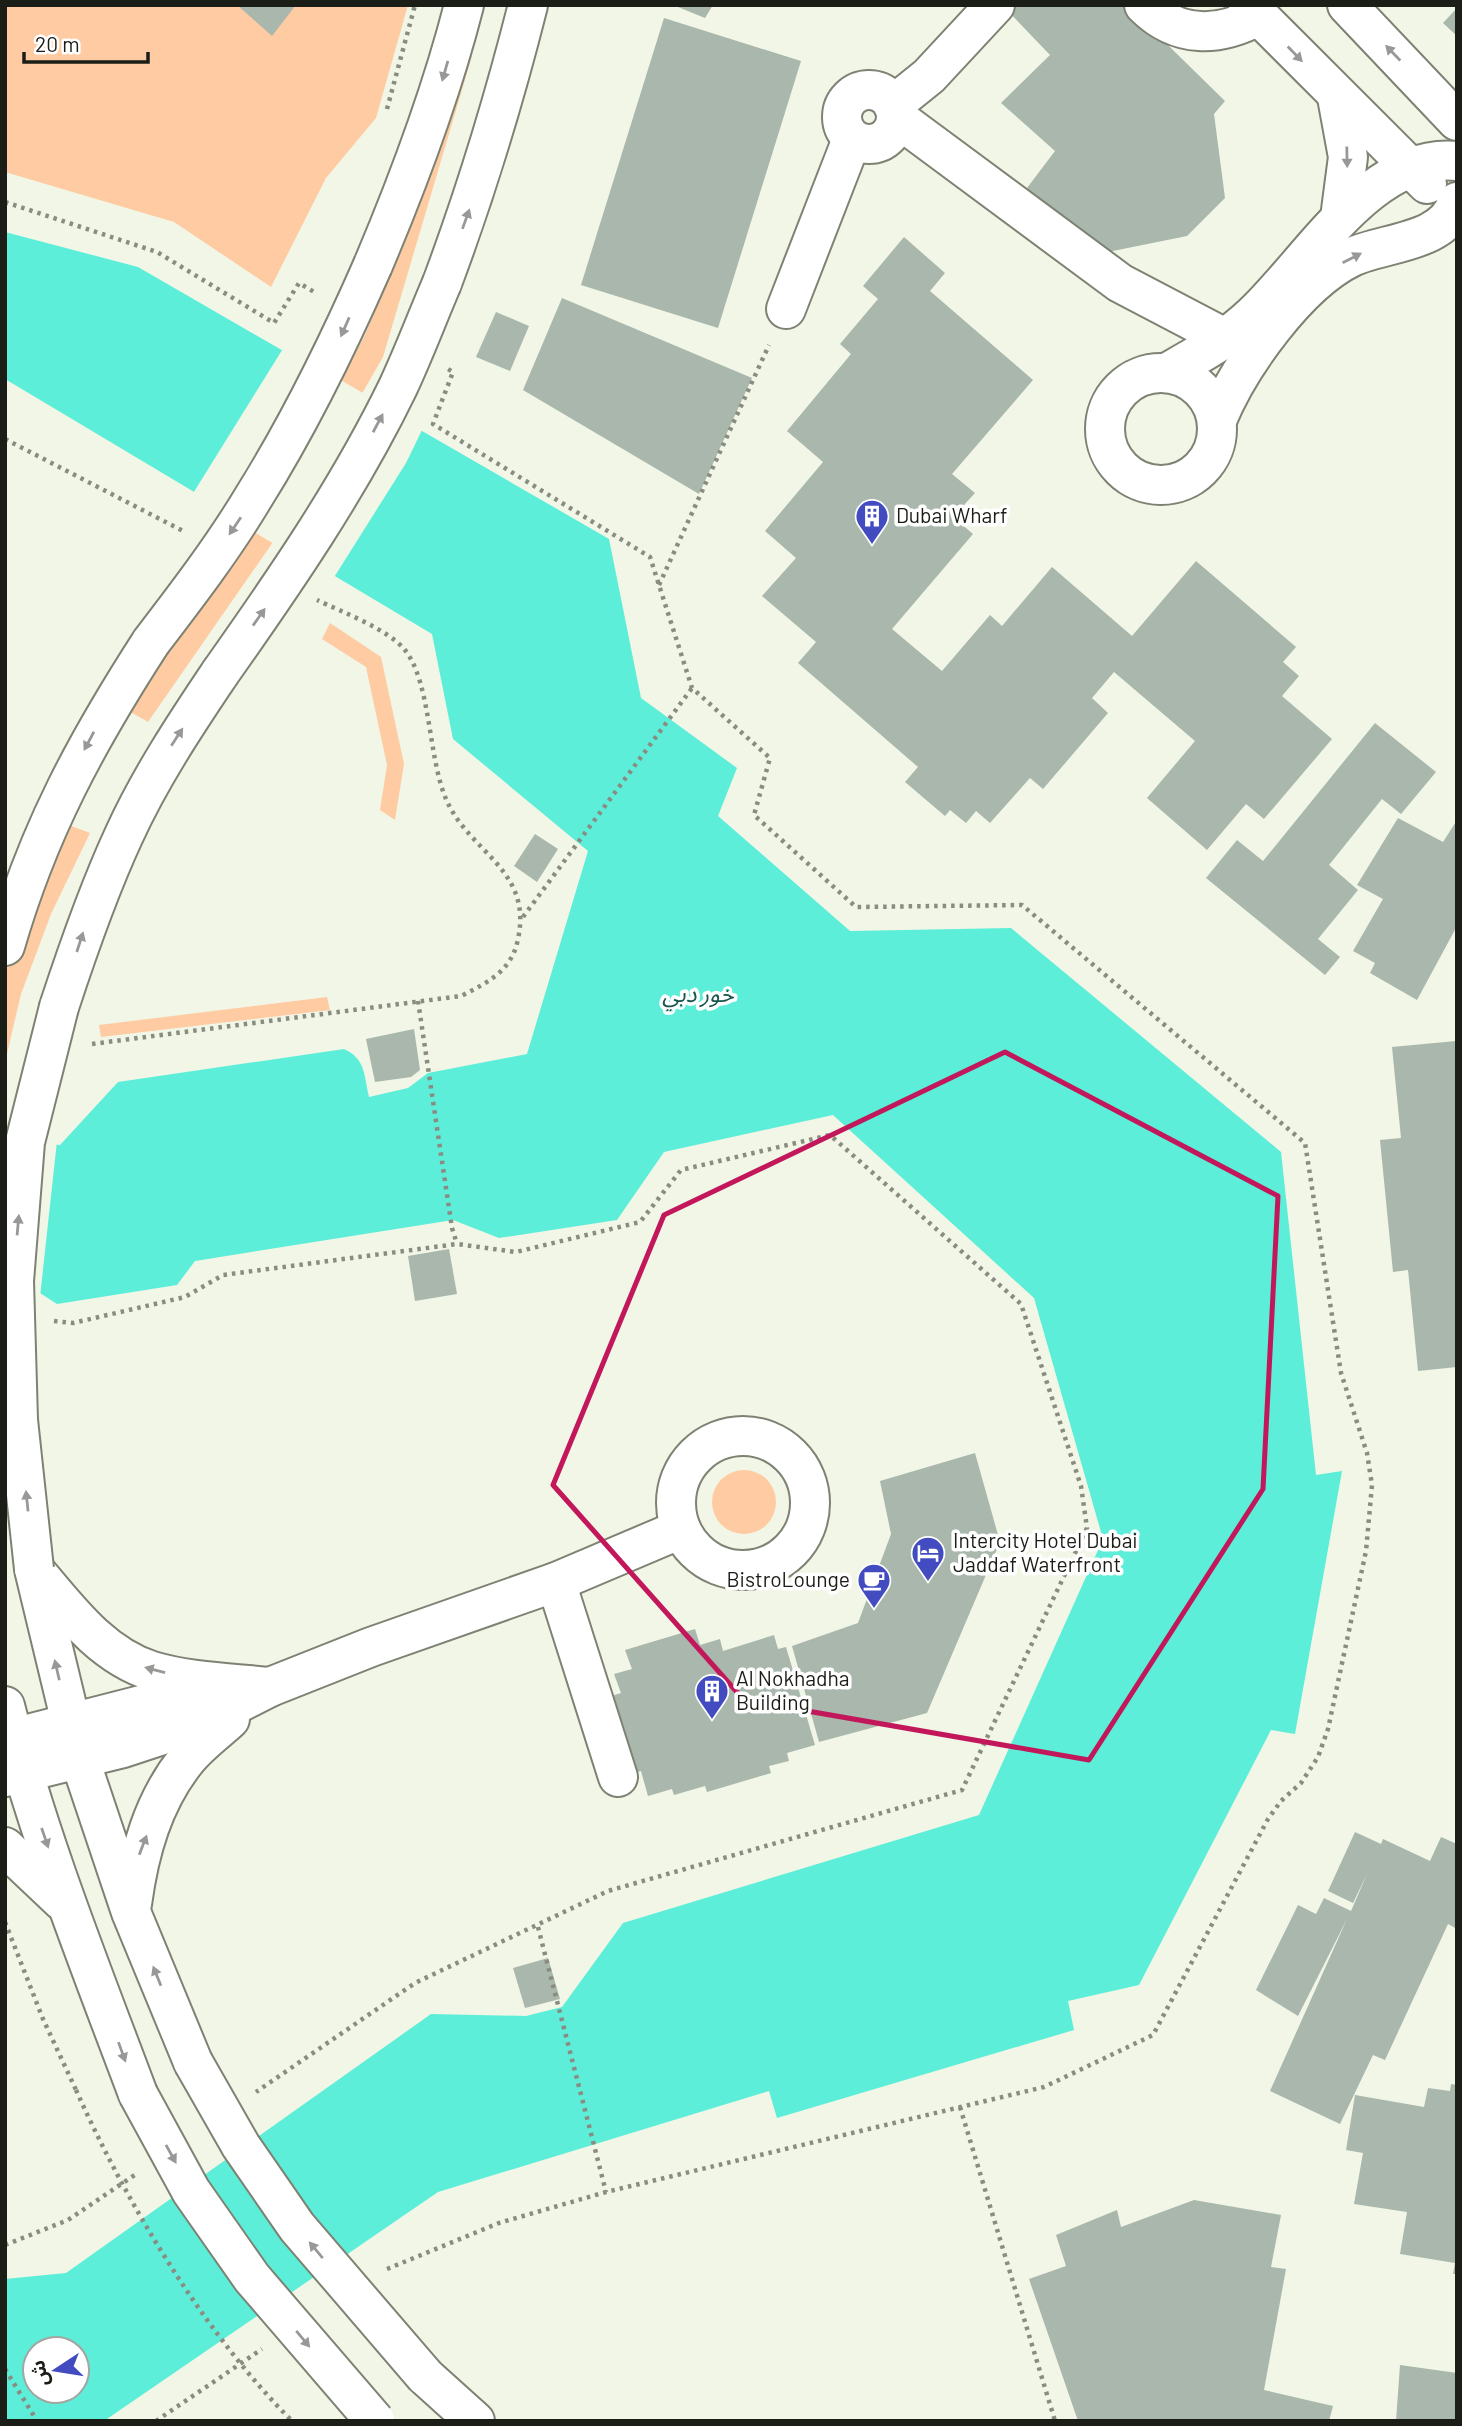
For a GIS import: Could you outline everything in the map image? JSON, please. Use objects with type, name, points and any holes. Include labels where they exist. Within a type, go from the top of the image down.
[{"type":"street","points":[[7,933],[56,804],[100,721],[151,642],[204,572],[253,499],[338,345],[373,265],[430,120],[464,5]]},
{"type":"street","points":[[475,2421],[425,2376],[297,2227],[241,2146],[193,2062],[131,1912],[79,1760],[34,1569],[18,1420],[14,1281],[25,1142],[59,1007],[88,919],[124,833],[168,751],[284,582],[344,487],[398,387],[442,284],[480,178],[527,5]]},
{"type":"street","points":[[895,111],[995,5]]},
{"type":"street","points":[[1144,5],[1172,25],[1196,33],[1237,27],[1253,10],[1410,169],[1455,189]]},
{"type":"street","points":[[1168,372],[1201,387],[1212,402],[1217,420],[1216,442],[1207,462],[1192,477],[1172,485],[1150,485],[1129,477],[1114,461],[1105,442],[1108,409],[1112,399],[1126,383],[1146,374],[1168,372],[1248,330],[1329,271],[1373,248],[1429,232],[1444,223],[1455,189],[1444,107],[1347,5]]},
{"type":"street","points":[[786,309],[852,139],[844,129],[844,106],[852,96],[863,90],[874,90],[885,96],[895,111],[1120,283],[1248,330]]},
{"type":"street","points":[[1338,97],[1348,157],[1340,218]]},
{"type":"street","points":[[1410,169],[1455,189]]},
{"type":"street","points":[[1217,420],[1239,376],[1248,330],[1340,218],[1373,190],[1410,169]]},
{"type":"street","points":[[10,1747],[79,1760],[199,1723],[270,1687],[371,1647],[556,1582],[681,1529]]},
{"type":"street","points":[[34,1569],[79,1623],[125,1659],[153,1671],[270,1687]]},
{"type":"street","points":[[556,1582],[618,1777]]},
{"type":"street","points":[[10,1747],[70,1724],[190,1695],[270,1687]]},
{"type":"street","points":[[131,1912],[138,1856],[170,1786],[187,1758],[270,1687]]},
{"type":"street","points":[[10,1747],[138,2095],[191,2191],[252,2278],[375,2421]]},
{"type":"street","points":[[5,1847],[68,1907]]},
{"type":"path","points":[[385,115],[415,5]]},
{"type":"path","points":[[5,202],[157,252],[274,323],[299,283],[323,297]]},
{"type":"path","points":[[310,305],[321,282]]},
{"type":"path","points":[[659,586],[786,309]]},
{"type":"path","points":[[383,2271],[499,2223],[606,2192],[1044,2087],[1153,2035],[1268,1819],[1281,1801],[1301,1783],[1318,1757],[1328,1730],[1366,1551],[1372,1485],[1367,1453],[1341,1373],[1305,1143],[1022,905],[856,907],[754,815],[769,758],[692,688],[650,557],[433,424],[453,372],[441,365]]},
{"type":"path","points":[[179,537],[187,526]]},
{"type":"path","points":[[83,1045],[461,996],[494,981],[516,952],[523,917],[692,688]]},
{"type":"path","points":[[490,854],[513,882],[523,917]]},
{"type":"path","points":[[418,1001],[452,1228],[457,1244]]},
{"type":"path","points":[[5,1922],[43,2019],[103,2150],[149,2231],[262,2390],[292,2421]]},
{"type":"path","points":[[538,1927],[606,2192]]},
{"type":"path","points":[[960,2107],[1055,2421]]},
{"type":"path","points":[[156,2421],[269,2344]]},
{"type":"path","points":[[5,2369],[37,2421]]},
{"type":"highlighted area","points":[[1005,1052],[1278,1196],[1263,1489],[1089,1760],[744,1700],[553,1485],[664,1215]]},
{"type":"shaded area","points":[[5,5],[408,5],[376,118],[326,178],[271,287],[174,222],[5,172]]},
{"type":"shaded area","points":[[465,55],[472,56],[383,357],[296,509],[148,722],[127,710],[316,429],[365,335],[401,246]]},
{"type":"shaded area","points":[[330,623],[381,657],[404,764],[395,820],[380,810],[387,765],[366,667],[322,639]]},
{"type":"shaded area","points":[[66,824],[90,833],[51,914],[21,994],[5,1062],[5,968]]},
{"type":"shaded area","points":[[327,997],[330,1010],[101,1037],[99,1025]]},
{"type":"shaded area","points":[[738,1470],[750,1470],[767,1479],[774,1490],[774,1514],[767,1525],[750,1534],[738,1534],[726,1529],[717,1520],[712,1508],[712,1496],[717,1484],[726,1475]]},
{"type":"water","name":"خور دبي","points":[[5,232],[138,267],[609,539],[641,698],[737,768],[718,816],[850,931],[1011,928],[1281,1152],[1316,1475],[1342,1471],[1295,1734],[1271,1730],[1139,1985],[1068,2001],[1074,2030],[777,2118],[769,2091],[438,2192],[104,2421],[5,2421],[5,2279],[66,2273],[431,2014],[526,2016],[562,2007],[623,1923],[979,1815],[1103,1539],[1034,1298],[833,1115],[664,1152],[617,1220],[499,1238],[453,1220],[195,1261],[177,1285],[57,1304],[40,1293],[5,1139],[60,1145],[118,1082],[344,1049],[360,1063],[369,1097],[408,1088],[428,1073],[527,1054],[588,851],[453,739],[432,634],[5,379]]},
{"type":"pier","points":[[284,347],[423,428],[406,463],[333,579],[192,495]]},
{"type":"pier","points":[[5,1135],[57,1141],[40,1297],[5,1293]]},
{"type":"building","points":[[237,5],[296,5],[272,36]]},
{"type":"building","points":[[673,5],[713,5],[705,18]]},
{"type":"building","points":[[1012,5],[1127,5],[1225,101],[1214,114],[1225,198],[1187,236],[1093,255],[1027,188],[1055,151],[1001,103],[1050,55],[1007,10]]},
{"type":"building","points":[[1457,8],[1457,36],[1443,23]]},
{"type":"building","points":[[664,18],[801,61],[718,328],[581,285]]},
{"type":"building","name":"Dubai Wharf","points":[[904,237],[945,273],[930,291],[1033,380],[952,474],[975,493],[953,517],[973,534],[892,629],[942,671],[990,615],[1002,626],[1052,567],[1132,636],[1196,561],[1296,647],[1283,662],[1299,676],[1282,696],[1332,739],[1264,819],[1246,804],[1207,850],[1147,798],[1195,741],[1114,672],[1092,698],[1108,713],[1043,789],[1030,778],[990,823],[976,811],[966,823],[950,810],[945,816],[905,782],[918,767],[798,663],[816,642],[762,596],[796,558],[765,531],[823,462],[787,431],[851,354],[840,344],[878,299],[863,286]]},
{"type":"building","points":[[562,298],[752,378],[699,494],[523,390]]},
{"type":"building","points":[[496,312],[529,326],[510,371],[476,357]]},
{"type":"building","points":[[1375,723],[1436,772],[1401,814],[1382,799],[1329,865],[1358,890],[1318,939],[1340,957],[1325,975],[1206,878],[1237,840],[1263,861]]},
{"type":"building","points":[[1398,818],[1443,842],[1457,820],[1457,926],[1417,1000],[1370,973],[1375,963],[1353,951],[1383,899],[1357,885]]},
{"type":"building","points":[[535,834],[558,849],[537,882],[514,866]]},
{"type":"building","points":[[414,1029],[420,1070],[411,1077],[375,1082],[366,1039]]},
{"type":"building","points":[[1456,1041],[1457,1367],[1418,1371],[1408,1270],[1393,1272],[1380,1140],[1401,1138],[1392,1047]]},
{"type":"building","points":[[449,1249],[457,1294],[415,1301],[408,1256]]},
{"type":"building","name":"Intercity Hotel Dubai Jaddaf Waterfront","points":[[975,1453],[1000,1542],[927,1713],[819,1742],[792,1646],[858,1623],[891,1534],[880,1481]]},
{"type":"building","name":"Al Nokhadha Building","points":[[695,1629],[700,1645],[720,1639],[723,1651],[774,1635],[778,1649],[786,1647],[815,1745],[787,1753],[789,1761],[769,1766],[771,1773],[707,1792],[705,1786],[674,1795],[672,1789],[648,1796],[641,1771],[631,1774],[608,1697],[621,1693],[614,1674],[632,1669],[625,1650]]},
{"type":"building","points":[[1355,1832],[1381,1844],[1383,1839],[1430,1861],[1441,1837],[1457,1844],[1457,1929],[1448,1924],[1385,2060],[1373,2055],[1340,2124],[1270,2091],[1347,1919],[1298,2016],[1256,1990],[1298,1905],[1316,1914],[1324,1898],[1351,1911],[1367,1874],[1353,1903],[1328,1891]]},
{"type":"building","points":[[548,1958],[560,1999],[525,2008],[513,1968]]},
{"type":"building","points":[[1451,2084],[1457,2085],[1457,2274],[1453,2274],[1455,2263],[1400,2254],[1407,2212],[1354,2204],[1363,2153],[1346,2150],[1355,2095],[1424,2107],[1428,2088],[1450,2091]]},
{"type":"building","points":[[1194,2200],[1281,2215],[1271,2267],[1286,2269],[1264,2390],[1333,2406],[1329,2421],[1078,2421],[1029,2279],[1066,2266],[1056,2235],[1117,2210],[1121,2227]]},
{"type":"building","points":[[1400,2365],[1457,2373],[1457,2421],[1396,2421]]},
{"type":"place","name":"Dubai Wharf","points":[[872,546]]},
{"type":"place","name":"Intercity Hotel Dubai Jaddaf Waterfront","points":[[928,1583]]},
{"type":"place","name":"BistroLounge","points":[[874,1610]]},
{"type":"place","name":"Al Nokhadha Building","points":[[712,1721]]}]
